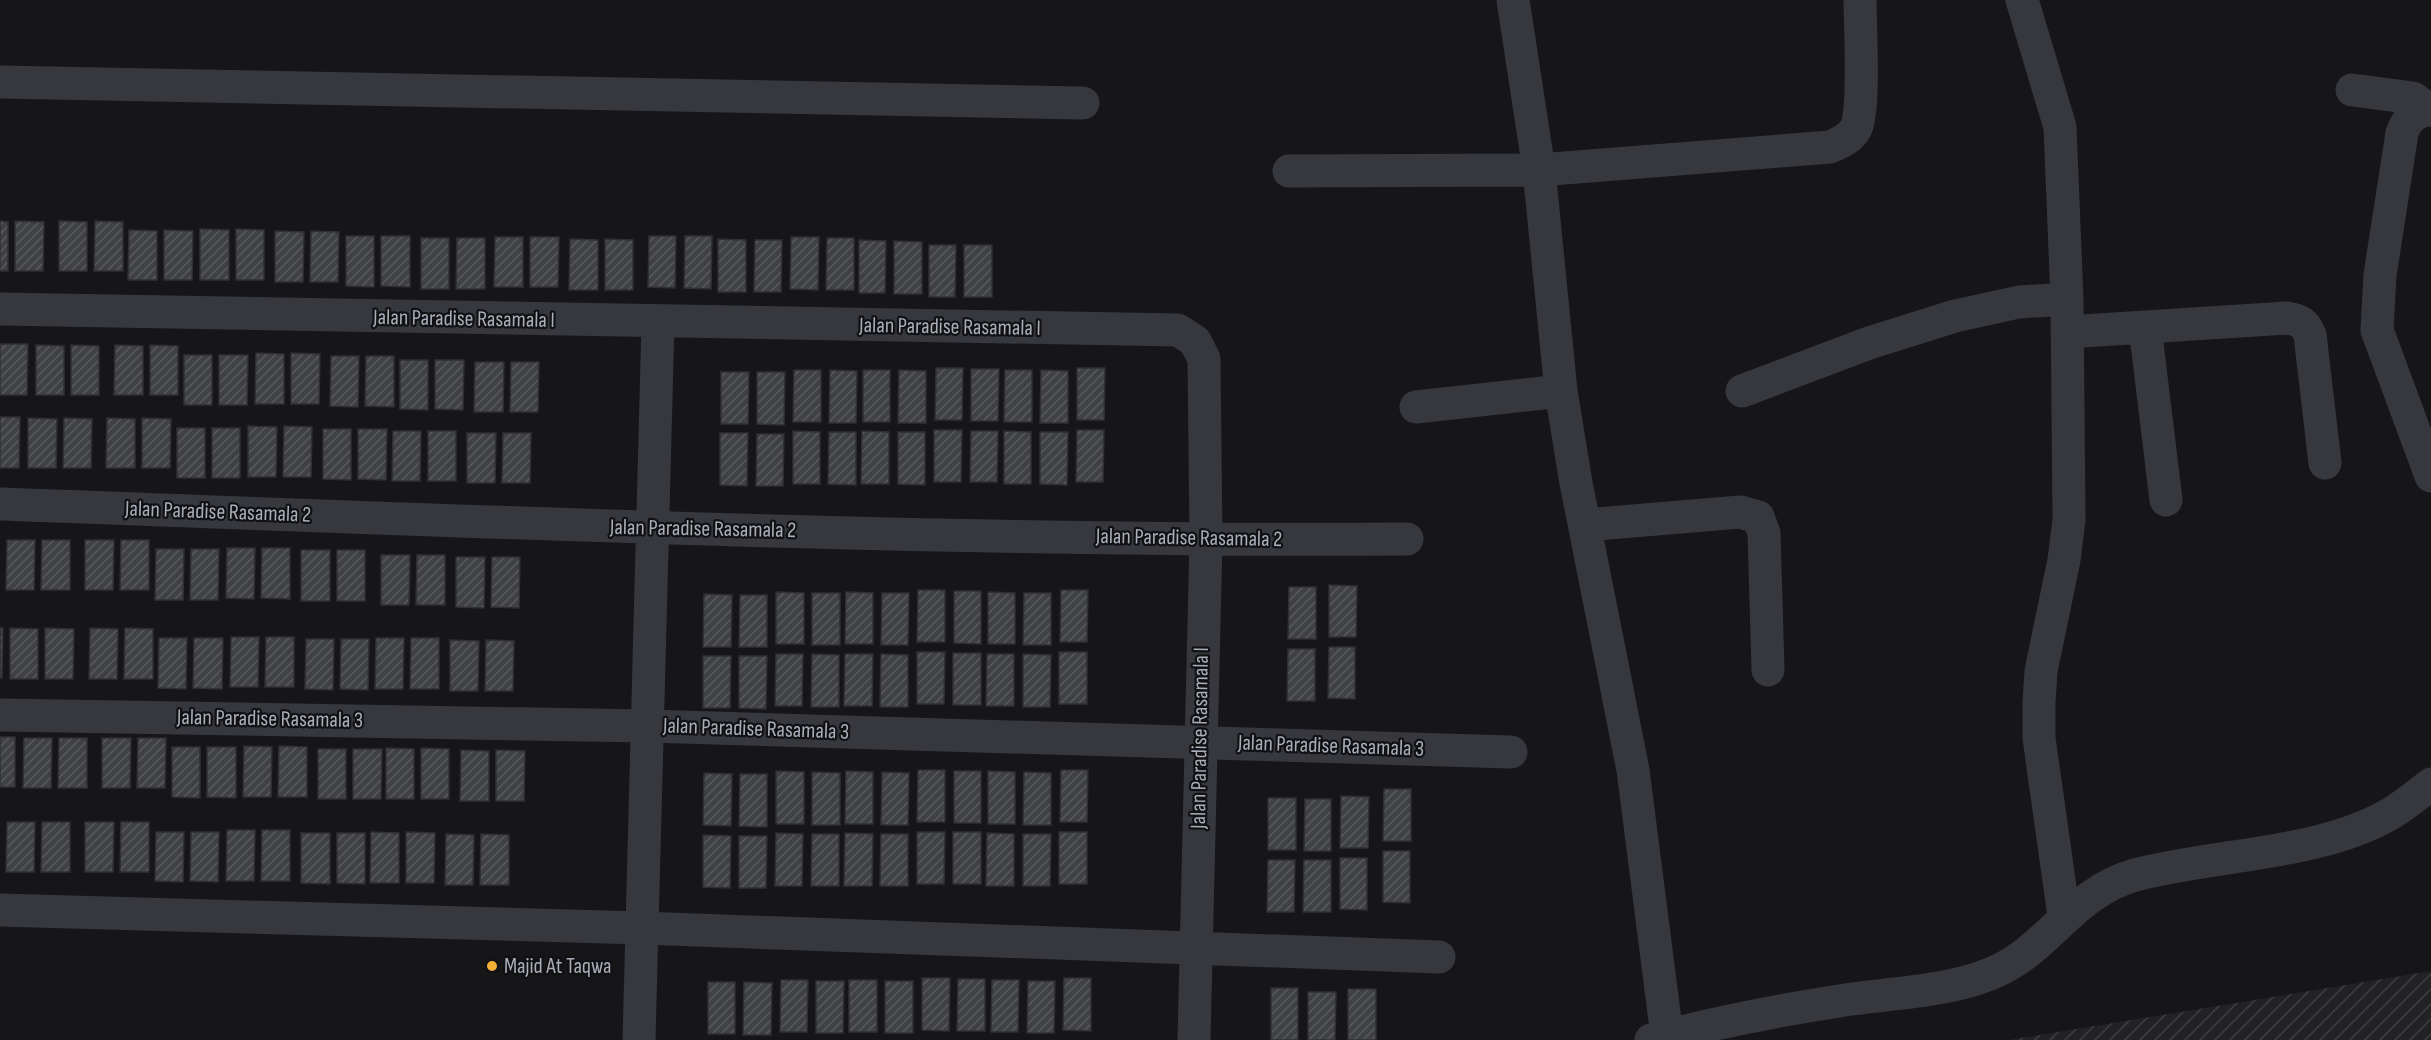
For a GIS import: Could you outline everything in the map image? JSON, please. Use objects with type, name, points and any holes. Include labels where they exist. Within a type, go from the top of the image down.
[{"type":"street","points":[[1513,0],[1539,170],[1561,391],[1633,770],[1659,1038],[1812,1005],[1926,989],[1989,975],[2018,961],[2085,899],[2133,876],[2309,843],[2351,831],[2390,814],[2431,784]]},
{"type":"street","points":[[1288,171],[1539,170],[1830,147],[1845,141],[1856,128],[1860,105],[1860,0]]},
{"type":"street","points":[[2022,0],[2060,127],[2067,299],[2069,520],[2064,560],[2041,671],[2038,703],[2039,738],[2064,916]]},
{"type":"street","points":[[0,82],[1083,103]]},
{"type":"street","points":[[2352,90],[2413,98],[2429,110],[2406,121],[2402,132],[2380,275],[2377,330],[2431,476]]},
{"type":"street","points":[[1742,391],[1869,343],[1955,316],[2019,302],[2067,299]]},
{"type":"street","name":"Jalan Paradise Rasamala I","points":[[0,309],[1178,330],[1195,341],[1204,359],[1206,540],[1199,742],[1194,1040]]},
{"type":"street","points":[[2067,332],[2287,318],[2299,320],[2306,325],[2310,335],[2325,463]]},
{"type":"street","points":[[639,1040],[658,322]]},
{"type":"street","points":[[2145,327],[2166,500]]},
{"type":"street","points":[[1416,407],[1561,391]]},
{"type":"street","name":"Jalan Paradise Rasamala 2","points":[[0,504],[654,528],[1206,540],[1407,538]]},
{"type":"street","points":[[1585,525],[1740,512],[1758,518],[1764,533],[1768,670]]},
{"type":"street","name":"Jalan Paradise Rasamala 3","points":[[0,715],[648,726],[1511,752]]},
{"type":"street","points":[[0,910],[642,928],[1439,957]]},
{"type":"shaded area","points":[[2431,971],[2431,1040],[2009,1040]]},
{"type":"building","points":[[0,221],[8,222],[8,271],[0,271]]},
{"type":"building","points":[[15,221],[44,222],[43,271],[15,271]]},
{"type":"building","points":[[59,221],[87,222],[87,271],[59,271]]},
{"type":"building","points":[[95,221],[123,222],[123,271],[94,271]]},
{"type":"building","points":[[200,229],[229,230],[229,280],[200,280]]},
{"type":"building","points":[[236,229],[264,230],[264,280],[236,280]]},
{"type":"building","points":[[129,230],[157,231],[157,280],[128,280]]},
{"type":"building","points":[[164,230],[193,231],[192,280],[164,280]]},
{"type":"building","points":[[275,231],[304,232],[303,282],[275,282]]},
{"type":"building","points":[[311,231],[339,232],[338,282],[310,282]]},
{"type":"building","points":[[346,236],[374,236],[374,287],[346,286]]},
{"type":"building","points":[[381,236],[410,236],[410,287],[381,286]]},
{"type":"building","points":[[649,236],[676,236],[675,288],[648,287]]},
{"type":"building","points":[[685,236],[712,236],[711,289],[684,288]]},
{"type":"building","points":[[495,237],[523,237],[523,287],[494,287]]},
{"type":"building","points":[[530,237],[559,237],[558,287],[530,287]]},
{"type":"building","points":[[791,237],[819,237],[818,290],[790,289]]},
{"type":"building","points":[[421,238],[449,238],[449,289],[421,289]]},
{"type":"building","points":[[457,238],[485,238],[485,289],[456,289]]},
{"type":"building","points":[[827,238],[854,238],[854,290],[826,290]]},
{"type":"building","points":[[570,239],[598,240],[598,290],[569,290]]},
{"type":"building","points":[[605,239],[633,240],[633,290],[605,290]]},
{"type":"building","points":[[718,239],[746,240],[746,292],[718,292]]},
{"type":"building","points":[[755,240],[782,240],[781,292],[754,292]]},
{"type":"building","points":[[859,240],[886,241],[885,293],[859,293]]},
{"type":"building","points":[[894,241],[922,242],[922,294],[894,294]]},
{"type":"building","points":[[929,245],[956,245],[955,297],[929,297]]},
{"type":"building","points":[[964,245],[992,245],[992,297],[964,297]]},
{"type":"building","points":[[0,344],[28,344],[27,395],[0,395]]},
{"type":"building","points":[[36,345],[64,346],[64,395],[36,395]]},
{"type":"building","points":[[71,345],[99,346],[99,395],[71,395]]},
{"type":"building","points":[[115,345],[143,346],[143,395],[114,395]]},
{"type":"building","points":[[150,345],[178,346],[178,395],[150,395]]},
{"type":"building","points":[[256,353],[284,354],[284,404],[255,404]]},
{"type":"building","points":[[291,353],[320,354],[319,404],[291,404]]},
{"type":"building","points":[[184,355],[212,355],[212,405],[184,405]]},
{"type":"building","points":[[219,355],[248,355],[247,405],[219,405]]},
{"type":"building","points":[[331,356],[359,356],[358,407],[330,406]]},
{"type":"building","points":[[366,356],[394,356],[394,407],[365,406]]},
{"type":"building","points":[[400,360],[428,360],[428,410],[400,409]]},
{"type":"building","points":[[435,360],[464,360],[463,410],[435,409]]},
{"type":"building","points":[[475,362],[504,362],[503,412],[474,412]]},
{"type":"building","points":[[511,362],[539,362],[538,412],[510,412]]},
{"type":"building","points":[[936,368],[963,368],[962,420],[935,420]]},
{"type":"building","points":[[1077,368],[1105,368],[1104,420],[1077,420]]},
{"type":"building","points":[[971,369],[999,369],[998,421],[971,421]]},
{"type":"building","points":[[794,370],[821,370],[821,422],[793,422]]},
{"type":"building","points":[[830,370],[857,371],[856,423],[829,423]]},
{"type":"building","points":[[863,370],[890,370],[890,422],[863,422]]},
{"type":"building","points":[[899,370],[926,371],[926,423],[898,423]]},
{"type":"building","points":[[1005,370],[1032,370],[1032,422],[1004,422]]},
{"type":"building","points":[[1041,370],[1068,371],[1068,423],[1040,423]]},
{"type":"building","points":[[721,372],[749,372],[748,424],[721,424]]},
{"type":"building","points":[[757,372],[785,372],[784,425],[757,424]]},
{"type":"building","points":[[0,417],[20,417],[19,468],[0,468]]},
{"type":"building","points":[[28,418],[57,419],[56,468],[28,468]]},
{"type":"building","points":[[64,418],[92,419],[91,468],[63,468]]},
{"type":"building","points":[[107,418],[135,419],[135,468],[106,468]]},
{"type":"building","points":[[142,418],[171,419],[170,468],[142,468]]},
{"type":"building","points":[[248,426],[277,427],[276,477],[248,477]]},
{"type":"building","points":[[284,426],[312,427],[311,477],[283,477]]},
{"type":"building","points":[[177,428],[205,428],[205,478],[177,478]]},
{"type":"building","points":[[212,428],[240,428],[240,478],[212,478]]},
{"type":"building","points":[[323,429],[351,429],[351,480],[323,479]]},
{"type":"building","points":[[358,429],[387,429],[386,480],[358,479]]},
{"type":"building","points":[[934,430],[962,430],[961,482],[934,482]]},
{"type":"building","points":[[1077,430],[1104,430],[1103,482],[1076,482]]},
{"type":"building","points":[[393,431],[421,431],[420,481],[392,481]]},
{"type":"building","points":[[428,431],[456,431],[456,481],[428,481]]},
{"type":"building","points":[[793,431],[820,432],[820,484],[793,484]]},
{"type":"building","points":[[862,431],[889,432],[889,484],[861,484]]},
{"type":"building","points":[[971,431],[998,431],[997,482],[970,482]]},
{"type":"building","points":[[1004,431],[1031,432],[1031,484],[1004,484]]},
{"type":"building","points":[[829,432],[856,432],[856,485],[828,484]]},
{"type":"building","points":[[898,432],[925,432],[925,485],[898,484]]},
{"type":"building","points":[[1040,432],[1068,432],[1067,485],[1040,484]]},
{"type":"building","points":[[467,433],[496,433],[495,483],[467,483]]},
{"type":"building","points":[[503,433],[531,433],[530,483],[502,483]]},
{"type":"building","points":[[720,433],[748,433],[747,486],[720,485]]},
{"type":"building","points":[[757,434],[784,434],[783,486],[756,486]]},
{"type":"building","points":[[7,540],[35,540],[34,590],[6,590]]},
{"type":"building","points":[[42,540],[70,540],[70,590],[41,590]]},
{"type":"building","points":[[85,540],[114,540],[113,590],[85,590]]},
{"type":"building","points":[[121,540],[149,540],[149,590],[120,590]]},
{"type":"building","points":[[227,548],[255,548],[254,599],[226,598]]},
{"type":"building","points":[[262,548],[290,548],[290,599],[261,598]]},
{"type":"building","points":[[156,549],[184,549],[183,600],[155,600]]},
{"type":"building","points":[[191,549],[219,549],[218,600],[190,600]]},
{"type":"building","points":[[301,550],[330,550],[330,601],[301,601]]},
{"type":"building","points":[[337,550],[365,550],[365,601],[337,601]]},
{"type":"building","points":[[381,555],[410,555],[409,605],[381,605]]},
{"type":"building","points":[[417,555],[445,555],[445,605],[416,605]]},
{"type":"building","points":[[456,557],[485,557],[484,608],[456,607]]},
{"type":"building","points":[[492,557],[520,557],[519,608],[491,607]]},
{"type":"building","points":[[1329,585],[1357,586],[1356,637],[1329,637]]},
{"type":"building","points":[[1289,587],[1316,587],[1316,639],[1288,639]]},
{"type":"building","points":[[918,590],[945,590],[945,642],[917,642]]},
{"type":"building","points":[[1061,590],[1088,590],[1087,642],[1060,642]]},
{"type":"building","points":[[954,591],[981,591],[981,644],[954,643]]},
{"type":"building","points":[[776,592],[804,593],[804,644],[776,644]]},
{"type":"building","points":[[846,592],[873,593],[873,644],[845,644]]},
{"type":"building","points":[[988,592],[1015,593],[1015,644],[988,644]]},
{"type":"building","points":[[812,593],[840,593],[840,645],[812,645]]},
{"type":"building","points":[[882,593],[909,593],[908,645],[881,645]]},
{"type":"building","points":[[1024,593],[1051,593],[1051,645],[1023,645]]},
{"type":"building","points":[[704,594],[732,595],[731,647],[703,647]]},
{"type":"building","points":[[740,595],[767,595],[767,647],[739,647]]},
{"type":"building","points":[[0,628],[3,628],[2,678],[0,678]]},
{"type":"building","points":[[10,628],[38,629],[38,679],[10,679]]},
{"type":"building","points":[[45,628],[74,629],[73,679],[45,679]]},
{"type":"building","points":[[90,628],[118,629],[117,679],[89,679]]},
{"type":"building","points":[[125,628],[153,629],[153,679],[124,679]]},
{"type":"building","points":[[231,637],[259,637],[258,687],[230,687]]},
{"type":"building","points":[[266,637],[294,637],[294,687],[265,687]]},
{"type":"building","points":[[159,638],[187,638],[186,689],[158,688]]},
{"type":"building","points":[[194,638],[223,638],[222,689],[193,688]]},
{"type":"building","points":[[376,638],[404,638],[403,689],[375,689]]},
{"type":"building","points":[[411,638],[439,638],[439,689],[410,689]]},
{"type":"building","points":[[306,639],[334,639],[333,690],[305,689]]},
{"type":"building","points":[[341,639],[369,639],[368,690],[340,689]]},
{"type":"building","points":[[450,640],[479,641],[478,691],[450,691]]},
{"type":"building","points":[[486,640],[514,641],[513,691],[485,691]]},
{"type":"building","points":[[1329,647],[1355,647],[1355,699],[1328,698]]},
{"type":"building","points":[[1288,649],[1315,649],[1315,701],[1287,701]]},
{"type":"building","points":[[917,652],[945,652],[944,704],[917,704]]},
{"type":"building","points":[[1059,652],[1087,652],[1087,704],[1059,704]]},
{"type":"building","points":[[953,653],[981,653],[981,705],[953,705]]},
{"type":"building","points":[[776,654],[803,654],[802,706],[775,706]]},
{"type":"building","points":[[812,654],[839,655],[839,707],[811,707]]},
{"type":"building","points":[[845,654],[873,654],[872,706],[844,706]]},
{"type":"building","points":[[881,654],[908,655],[908,707],[880,707]]},
{"type":"building","points":[[987,654],[1014,654],[1014,706],[986,706]]},
{"type":"building","points":[[1023,654],[1051,655],[1050,707],[1023,707]]},
{"type":"building","points":[[703,656],[731,656],[730,708],[703,708]]},
{"type":"building","points":[[739,656],[767,656],[766,709],[739,708]]},
{"type":"building","points":[[0,737],[15,737],[15,787],[0,787]]},
{"type":"building","points":[[24,738],[52,738],[51,788],[23,788]]},
{"type":"building","points":[[59,738],[87,738],[87,788],[58,788]]},
{"type":"building","points":[[102,738],[131,738],[130,788],[102,788]]},
{"type":"building","points":[[138,738],[166,738],[165,788],[137,788]]},
{"type":"building","points":[[244,746],[272,747],[271,797],[243,797]]},
{"type":"building","points":[[279,746],[307,747],[307,797],[278,797]]},
{"type":"building","points":[[172,747],[200,747],[200,798],[172,797]]},
{"type":"building","points":[[207,747],[236,747],[236,798],[207,797]]},
{"type":"building","points":[[386,748],[414,749],[414,799],[386,799]]},
{"type":"building","points":[[421,748],[449,749],[449,799],[421,799]]},
{"type":"building","points":[[318,749],[346,749],[346,799],[318,799]]},
{"type":"building","points":[[353,749],[382,749],[381,799],[353,799]]},
{"type":"building","points":[[461,750],[489,751],[489,801],[460,801]]},
{"type":"building","points":[[496,750],[525,751],[524,801],[496,801]]},
{"type":"building","points":[[918,770],[945,770],[945,822],[917,822]]},
{"type":"building","points":[[1061,770],[1088,770],[1087,822],[1060,822]]},
{"type":"building","points":[[776,771],[804,772],[804,824],[776,824]]},
{"type":"building","points":[[846,771],[873,772],[873,824],[845,824]]},
{"type":"building","points":[[954,771],[981,771],[981,823],[954,823]]},
{"type":"building","points":[[988,771],[1015,772],[1015,824],[988,824]]},
{"type":"building","points":[[812,772],[840,773],[840,825],[812,825]]},
{"type":"building","points":[[882,772],[909,773],[908,825],[881,825]]},
{"type":"building","points":[[1024,772],[1051,773],[1051,825],[1023,825]]},
{"type":"building","points":[[704,773],[732,774],[731,826],[703,825]]},
{"type":"building","points":[[740,774],[767,774],[767,827],[739,826]]},
{"type":"building","points":[[1384,789],[1411,789],[1411,841],[1383,841]]},
{"type":"building","points":[[1341,796],[1369,797],[1368,848],[1340,848]]},
{"type":"building","points":[[1268,798],[1296,798],[1296,850],[1268,850]]},
{"type":"building","points":[[1305,799],[1331,799],[1331,851],[1304,851]]},
{"type":"building","points":[[7,822],[35,822],[34,872],[6,872]]},
{"type":"building","points":[[42,822],[70,822],[70,872],[41,872]]},
{"type":"building","points":[[85,822],[114,822],[113,872],[85,872]]},
{"type":"building","points":[[121,822],[149,822],[149,872],[120,872]]},
{"type":"building","points":[[227,830],[255,830],[254,881],[226,881]]},
{"type":"building","points":[[262,830],[290,830],[290,881],[261,881]]},
{"type":"building","points":[[156,832],[184,832],[183,882],[155,881]]},
{"type":"building","points":[[191,832],[219,832],[218,882],[190,881]]},
{"type":"building","points":[[371,832],[399,833],[399,883],[370,883]]},
{"type":"building","points":[[406,832],[435,833],[434,883],[406,883]]},
{"type":"building","points":[[917,832],[945,832],[944,884],[917,884]]},
{"type":"building","points":[[953,832],[981,832],[981,884],[953,884]]},
{"type":"building","points":[[1059,832],[1087,832],[1087,884],[1059,884]]},
{"type":"building","points":[[301,833],[330,833],[330,884],[301,883]]},
{"type":"building","points":[[337,833],[365,833],[365,884],[337,883]]},
{"type":"building","points":[[776,833],[803,834],[802,886],[775,886]]},
{"type":"building","points":[[845,833],[873,834],[872,886],[844,886]]},
{"type":"building","points":[[987,833],[1014,834],[1014,886],[986,886]]},
{"type":"building","points":[[446,834],[474,835],[473,885],[445,885]]},
{"type":"building","points":[[481,834],[509,835],[509,885],[480,885]]},
{"type":"building","points":[[812,834],[839,834],[839,886],[811,886]]},
{"type":"building","points":[[881,834],[908,834],[908,886],[880,886]]},
{"type":"building","points":[[1023,834],[1051,834],[1050,886],[1023,886]]},
{"type":"building","points":[[703,835],[731,836],[730,888],[703,887]]},
{"type":"building","points":[[739,836],[767,836],[766,888],[739,888]]},
{"type":"building","points":[[1383,851],[1410,851],[1410,903],[1383,902]]},
{"type":"building","points":[[1340,858],[1367,858],[1367,910],[1340,909]]},
{"type":"building","points":[[1268,860],[1295,860],[1294,912],[1267,912]]},
{"type":"building","points":[[1304,860],[1331,860],[1331,912],[1303,912]]},
{"type":"building","points":[[922,978],[950,978],[949,1031],[922,1030]]},
{"type":"building","points":[[1064,978],[1091,978],[1091,1031],[1063,1030]]},
{"type":"building","points":[[958,979],[985,979],[985,1031],[957,1031]]},
{"type":"building","points":[[781,980],[808,980],[807,1032],[780,1032]]},
{"type":"building","points":[[849,980],[877,980],[877,1032],[849,1032]]},
{"type":"building","points":[[992,980],[1019,980],[1018,1032],[991,1032]]},
{"type":"building","points":[[816,981],[844,981],[843,1033],[816,1033]]},
{"type":"building","points":[[885,981],[913,981],[913,1033],[885,1033]]},
{"type":"building","points":[[1028,981],[1055,981],[1054,1033],[1027,1033]]},
{"type":"building","points":[[708,982],[735,982],[735,1034],[708,1034]]},
{"type":"building","points":[[744,982],[772,983],[771,1035],[743,1035]]},
{"type":"building","points":[[1271,988],[1298,988],[1298,1040],[1271,1040]]},
{"type":"building","points":[[1348,989],[1376,989],[1376,1040],[1348,1040]]},
{"type":"building","points":[[1308,992],[1336,992],[1335,1040],[1308,1040]]},
{"type":"place","name":"Majid At Taqwa","points":[[492,966]]}]
